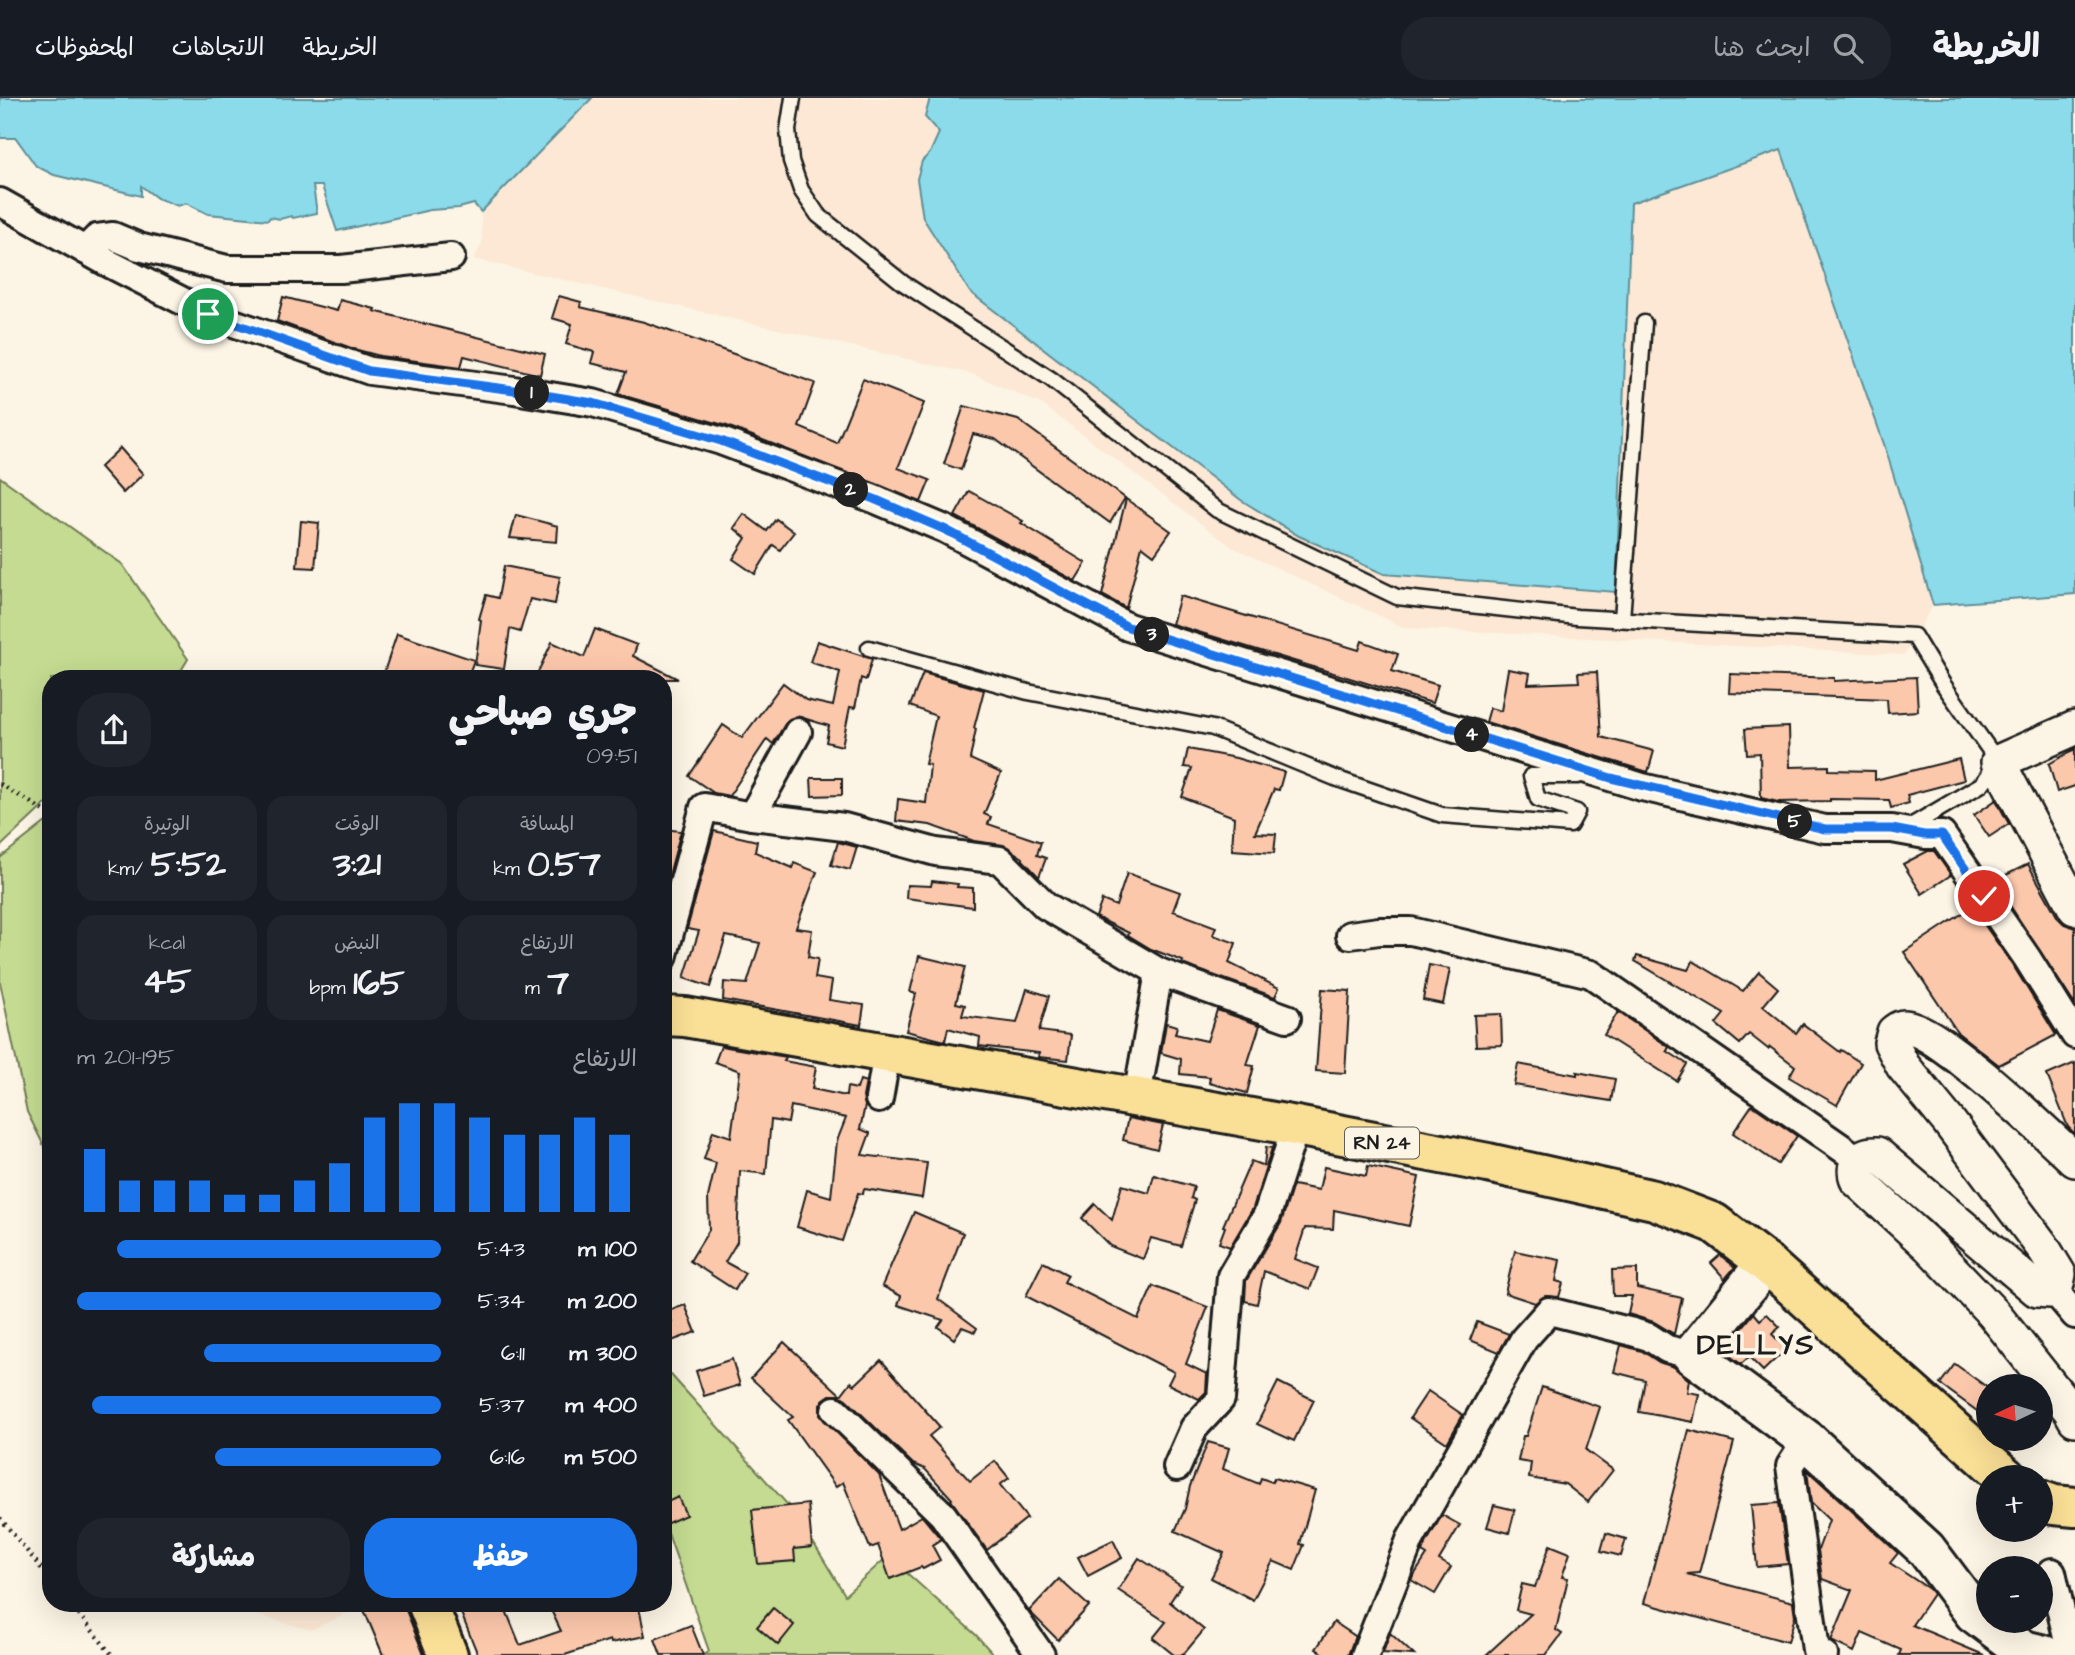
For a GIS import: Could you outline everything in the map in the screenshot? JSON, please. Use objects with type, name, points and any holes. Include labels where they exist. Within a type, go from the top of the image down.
[{"type":"main road","name":"RN 24","points":[[672,1016],[1296,1126],[1488,1163],[1654,1200],[1714,1223],[1766,1263],[1993,1465]]},
{"type":"main road","points":[[1766,1263],[1692,1355],[1807,1440],[1926,1549],[1975,1613],[2023,1650],[2044,1655]]},
{"type":"main road","points":[[2053,1505],[2075,1507]]},
{"type":"main road","points":[[431,1612],[448,1655]]},
{"type":"street","points":[[0,202],[208,314],[369,371],[593,403],[721,441],[874,499],[946,530],[1128,627],[1611,778],[1825,829],[1904,830],[1924,835],[1942,835],[2075,1035]]},
{"type":"street","points":[[85,250],[97,238],[113,236],[139,247],[227,269],[341,270],[451,257]]},
{"type":"street","points":[[2075,728],[1998,762],[2075,908]]},
{"type":"street","points":[[752,816],[798,732]]},
{"type":"street","points":[[672,925],[704,807],[752,816],[844,827],[936,852],[1000,860],[1046,906],[1159,972],[1287,1018]]},
{"type":"street","points":[[1350,935],[1411,931],[1591,974],[1859,1160]]},
{"type":"street","points":[[1137,1097],[1159,972]]},
{"type":"street","points":[[2075,1160],[1995,1087],[1940,1043],[1909,1028],[1902,1027],[1894,1031],[1891,1043],[1903,1066],[1949,1122],[2042,1246],[2059,1274],[2059,1281],[2053,1289],[2040,1291],[2017,1275],[1877,1154],[1865,1155],[1859,1160],[1855,1172],[1857,1180],[1929,1246],[1993,1312],[2075,1419]]},
{"type":"street","points":[[879,1099],[887,1053]]},
{"type":"street","points":[[1177,1467],[1195,1428],[1221,1399],[1231,1276],[1267,1215],[1296,1126]]},
{"type":"street","points":[[2053,1289],[2075,1315]]},
{"type":"street","points":[[1365,1655],[1410,1541],[1524,1339],[1549,1311],[1649,1337],[1667,1349],[1692,1355]]},
{"type":"street","points":[[835,1410],[943,1516],[1041,1655]]},
{"type":"street","points":[[1807,1440],[1790,1466],[1814,1654]]},
{"type":"street","points":[[2053,1576],[2071,1655]]},
{"type":"lane","points":[[793,98],[788,130],[791,161],[802,190],[818,215],[903,283],[1051,379],[1217,510],[1397,597],[1577,617],[1914,636],[1943,684],[1998,762],[1982,784],[1904,830]]},
{"type":"lane","points":[[1622,619],[1644,323]]},
{"type":"lane","points":[[869,649],[1028,692],[1213,728],[1335,778],[1442,815],[1570,825],[1577,812],[1538,799],[1531,776],[1611,778]]},
{"type":"path","points":[[0,784],[42,810]]},
{"type":"path","points":[[0,1518],[42,1569]]},
{"type":"path","points":[[77,1612],[112,1655]]},
{"type":"shaded area","points":[[592,98],[930,98],[925,116],[939,133],[930,153],[922,161],[923,218],[970,292],[1241,500],[1299,536],[1384,574],[1615,592],[1631,203],[1781,150],[1885,447],[1933,605],[1904,655],[1405,628],[1232,547],[1043,405],[972,374],[473,259],[482,244],[481,212]]},
{"type":"shaded area","points":[[255,1612],[350,1612],[311,1630],[256,1615]]},
{"type":"green space","points":[[0,477],[122,564],[188,659],[181,670],[42,670],[42,807],[0,847]]},
{"type":"green space","points":[[42,825],[42,1142],[27,1112],[0,982],[0,858]]},
{"type":"green space","points":[[672,1376],[796,1514],[845,1595],[888,1556],[976,1635],[994,1655],[705,1655],[709,1651],[672,1545]]},
{"type":"water","points":[[0,98],[592,98],[481,212],[474,204],[430,210],[337,231],[322,186],[313,186],[317,213],[293,218],[270,217],[268,220],[208,214],[186,203],[178,206],[157,198],[141,186],[141,196],[54,175],[36,166],[16,138],[0,138]]},
{"type":"water","points":[[930,98],[2075,98],[2075,594],[1933,605],[1885,447],[1781,150],[1631,203],[1616,592],[1384,574],[1299,536],[1241,500],[970,292],[923,218],[917,179],[922,161],[930,153],[939,133],[925,117]]},
{"type":"building","points":[[559,296],[581,302],[580,307],[644,322],[815,383],[799,427],[837,443],[863,379],[924,403],[898,468],[930,480],[921,502],[727,426],[618,394],[626,372],[591,363],[594,352],[566,344],[572,324],[552,318]]},
{"type":"building","points":[[283,297],[337,311],[340,300],[545,354],[540,375],[464,356],[461,367],[380,356],[354,349],[277,321]]},
{"type":"building","points":[[964,406],[1018,420],[1125,498],[1110,523],[995,439],[973,434],[961,470],[944,464]]},
{"type":"building","points":[[120,448],[143,474],[123,493],[100,467]]},
{"type":"building","points":[[969,491],[1023,521],[1021,523],[1086,563],[1075,581],[955,516]]},
{"type":"building","points":[[1126,499],[1171,531],[1154,555],[1142,546],[1126,608],[1102,595]]},
{"type":"building","points":[[744,514],[767,531],[776,519],[794,532],[780,550],[773,545],[755,574],[733,559],[746,538],[734,528]]},
{"type":"building","points":[[516,515],[558,526],[557,542],[510,538]]},
{"type":"building","points":[[301,521],[319,523],[315,568],[297,567]]},
{"type":"building","points":[[504,566],[560,577],[555,604],[530,599],[520,632],[510,629],[504,669],[475,665],[479,619],[486,595],[498,598]]},
{"type":"building","points":[[1180,596],[1359,650],[1362,641],[1398,654],[1392,671],[1438,685],[1432,703],[1172,624]]},
{"type":"building","points":[[595,629],[637,645],[633,656],[660,670],[539,670],[552,642],[584,657]]},
{"type":"building","points":[[397,634],[474,660],[470,670],[385,670]]},
{"type":"building","points":[[817,641],[872,659],[866,680],[861,678],[855,708],[850,707],[842,746],[826,742],[829,726],[797,716],[789,719],[773,744],[767,739],[729,796],[714,793],[689,776],[723,725],[742,738],[783,683],[806,700],[833,706],[840,672],[810,662]]},
{"type":"building","points":[[1508,669],[1530,673],[1528,684],[1579,682],[1578,673],[1597,672],[1601,737],[1654,751],[1648,772],[1486,722],[1490,708],[1501,711]]},
{"type":"building","points":[[923,673],[984,690],[974,728],[976,729],[970,759],[1001,773],[984,814],[991,817],[988,824],[1041,842],[1037,855],[1046,858],[1039,877],[1023,858],[1003,845],[974,841],[930,825],[896,821],[898,799],[926,803],[930,765],[925,764],[936,716],[910,706]]},
{"type":"building","points":[[1730,674],[1834,678],[1834,681],[1916,677],[1918,711],[1888,713],[1887,699],[1729,693]]},
{"type":"building","points":[[1789,727],[1790,767],[1829,766],[1829,770],[1875,771],[1875,780],[1959,759],[1964,780],[1907,795],[1909,803],[1891,808],[1889,800],[1778,802],[1761,798],[1760,753],[1747,754],[1745,729]]},
{"type":"building","points":[[1188,749],[1236,758],[1284,772],[1279,790],[1274,789],[1255,833],[1276,834],[1274,853],[1232,850],[1234,817],[1182,797],[1192,768],[1184,767]]},
{"type":"building","points":[[2075,749],[2075,786],[2057,792],[2049,764]]},
{"type":"building","points":[[811,778],[842,778],[842,795],[812,796]]},
{"type":"building","points":[[1996,800],[2009,824],[1989,837],[1974,815]]},
{"type":"building","points":[[672,830],[681,831],[672,864]]},
{"type":"building","points":[[714,831],[757,841],[755,852],[793,868],[794,863],[817,872],[796,928],[812,930],[808,957],[818,959],[815,978],[832,981],[829,1000],[864,1005],[861,1025],[723,1000],[724,982],[747,984],[760,943],[726,936],[710,987],[684,978],[699,931],[687,929]]},
{"type":"building","points":[[838,842],[857,847],[850,870],[831,865]]},
{"type":"building","points":[[1928,851],[1934,851],[1951,875],[1922,894],[1903,864]]},
{"type":"building","points":[[2028,864],[2058,918],[2064,924],[2075,928],[2075,1005],[1994,881]]},
{"type":"building","points":[[1127,873],[1180,892],[1173,911],[1216,927],[1213,935],[1236,943],[1229,963],[1279,988],[1275,997],[1182,964],[1183,961],[1151,949],[1128,935],[1129,933],[1096,917],[1102,900],[1116,906]]},
{"type":"building","points":[[932,881],[973,888],[973,907],[906,898],[907,885],[931,886]]},
{"type":"building","points":[[1972,907],[2014,967],[2056,1035],[1999,1065],[1958,1033],[1904,952]]},
{"type":"building","points":[[919,956],[965,967],[956,1003],[965,1005],[962,1016],[1017,1023],[1027,989],[1049,996],[1039,1031],[1071,1035],[1068,1060],[1038,1057],[1039,1053],[979,1046],[980,1037],[948,1028],[945,1041],[906,1031],[916,994],[910,992]]},
{"type":"building","points":[[1637,956],[1688,970],[1693,961],[1743,991],[1759,972],[1778,988],[1763,1006],[1796,1033],[1803,1024],[1840,1052],[1841,1050],[1861,1063],[1837,1105],[1789,1077],[1795,1066],[1770,1047],[1768,1049],[1749,1034],[1740,1044],[1716,1024],[1724,1014],[1635,961]]},
{"type":"building","points":[[1429,965],[1450,969],[1443,1004],[1423,1000]]},
{"type":"building","points":[[1322,989],[1350,991],[1345,1073],[1316,1071]]},
{"type":"building","points":[[1217,1010],[1260,1025],[1247,1065],[1254,1066],[1247,1093],[1209,1083],[1210,1077],[1180,1074],[1181,1059],[1161,1053],[1166,1023],[1177,1026],[1175,1034],[1207,1041]]},
{"type":"building","points":[[1618,1012],[1669,1047],[1667,1051],[1687,1064],[1677,1081],[1604,1035]]},
{"type":"building","points":[[1501,1014],[1502,1045],[1476,1046],[1474,1015]]},
{"type":"building","points":[[721,1046],[786,1057],[784,1061],[816,1067],[812,1089],[846,1096],[847,1087],[857,1089],[860,1080],[866,1082],[860,1129],[870,1133],[862,1155],[927,1163],[922,1198],[864,1189],[863,1194],[858,1193],[842,1241],[797,1227],[807,1190],[831,1197],[837,1141],[846,1118],[791,1106],[788,1123],[771,1120],[766,1174],[740,1171],[737,1242],[725,1262],[745,1273],[735,1290],[690,1261],[709,1230],[708,1197],[716,1163],[704,1159],[713,1131],[731,1137],[740,1071],[715,1062]]},
{"type":"building","points":[[2075,1063],[2075,1134],[2068,1127],[2047,1075]]},
{"type":"building","points":[[1518,1064],[1615,1079],[1611,1101],[1514,1085]]},
{"type":"building","points":[[1752,1105],[1797,1136],[1778,1164],[1733,1133]]},
{"type":"building","points":[[1128,1118],[1163,1125],[1157,1149],[1123,1140]]},
{"type":"building","points":[[1266,1147],[1272,1148],[1253,1208],[1230,1247],[1219,1243],[1225,1227],[1223,1226],[1251,1161],[1264,1166]]},
{"type":"building","points":[[1368,1166],[1419,1177],[1409,1226],[1334,1210],[1333,1229],[1305,1228],[1295,1259],[1318,1268],[1310,1289],[1264,1271],[1257,1304],[1245,1301],[1246,1281],[1281,1223],[1293,1185],[1319,1190],[1324,1167],[1366,1176]]},
{"type":"building","points":[[1154,1175],[1194,1187],[1191,1198],[1195,1200],[1181,1246],[1151,1238],[1143,1259],[1110,1246],[1082,1218],[1095,1204],[1112,1220],[1122,1185],[1149,1193]]},
{"type":"building","points":[[914,1212],[963,1233],[938,1299],[977,1328],[975,1332],[962,1327],[954,1339],[938,1327],[943,1320],[898,1305],[901,1296],[882,1286]]},
{"type":"building","points":[[1515,1251],[1560,1260],[1556,1281],[1563,1283],[1559,1297],[1545,1296],[1535,1303],[1505,1293]]},
{"type":"building","points":[[1720,1255],[1735,1267],[1725,1279],[1711,1263]]},
{"type":"building","points":[[1043,1262],[1068,1275],[1064,1282],[1138,1319],[1153,1286],[1208,1307],[1186,1364],[1207,1374],[1206,1392],[1199,1399],[1168,1384],[1174,1372],[1026,1296]]},
{"type":"building","points":[[1637,1269],[1637,1288],[1682,1298],[1674,1334],[1654,1322],[1628,1314],[1632,1296],[1613,1296],[1612,1270]]},
{"type":"building","points":[[685,1305],[696,1332],[672,1341],[672,1310]]},
{"type":"building","points":[[1754,1313],[1760,1320],[1767,1314],[1780,1327],[1772,1334],[1786,1349],[1763,1371],[1749,1357],[1741,1364],[1723,1351]]},
{"type":"building","points":[[1477,1322],[1509,1334],[1499,1352],[1470,1340]]},
{"type":"building","points":[[784,1342],[841,1395],[851,1382],[855,1385],[881,1360],[940,1427],[929,1436],[970,1481],[995,1461],[1009,1478],[1000,1485],[1027,1518],[987,1550],[952,1499],[925,1469],[913,1464],[846,1399],[830,1395],[820,1405],[820,1415],[879,1475],[899,1529],[922,1516],[941,1539],[932,1545],[940,1560],[923,1569],[921,1567],[890,1579],[878,1545],[870,1548],[843,1482],[836,1487],[788,1420],[793,1417],[751,1378]]},
{"type":"building","points":[[1621,1345],[1642,1351],[1659,1362],[1674,1367],[1689,1380],[1687,1392],[1699,1394],[1693,1422],[1639,1412],[1645,1380],[1614,1372]]},
{"type":"building","points":[[732,1359],[740,1385],[704,1396],[696,1371]]},
{"type":"building","points":[[1955,1364],[1976,1379],[1976,1410],[1940,1384]]},
{"type":"building","points":[[1278,1382],[1314,1400],[1294,1441],[1257,1424]]},
{"type":"building","points":[[1542,1387],[1600,1407],[1586,1450],[1613,1470],[1588,1502],[1565,1484],[1529,1478],[1531,1463],[1518,1461],[1523,1436],[1526,1436]]},
{"type":"building","points":[[1428,1391],[1463,1415],[1447,1443],[1410,1418]]},
{"type":"building","points":[[1689,1430],[1734,1442],[1699,1573],[1687,1574],[1793,1602],[1795,1616],[1788,1642],[1644,1603]]},
{"type":"building","points":[[1208,1442],[1229,1448],[1223,1469],[1259,1484],[1261,1478],[1272,1482],[1274,1478],[1315,1490],[1300,1544],[1304,1545],[1294,1570],[1273,1561],[1253,1600],[1211,1578],[1224,1553],[1175,1531]]},
{"type":"building","points":[[1807,1470],[1898,1553],[1890,1563],[1933,1594],[1912,1625],[1984,1655],[1899,1655],[1901,1650],[1862,1633],[1854,1652],[1831,1641],[1852,1590],[1822,1579],[1818,1550],[1829,1520],[1811,1503]]},
{"type":"building","points":[[678,1497],[686,1515],[672,1521],[672,1500]]},
{"type":"building","points":[[1779,1503],[1788,1564],[1757,1567],[1751,1505]]},
{"type":"building","points":[[808,1504],[812,1547],[794,1549],[795,1561],[758,1564],[752,1510]]},
{"type":"building","points":[[1494,1505],[1515,1510],[1509,1533],[1487,1527]]},
{"type":"building","points":[[1442,1515],[1460,1525],[1439,1560],[1451,1567],[1435,1594],[1411,1580],[1427,1555],[1422,1552]]},
{"type":"building","points":[[1606,1533],[1626,1539],[1621,1556],[1601,1551]]},
{"type":"building","points":[[1113,1540],[1122,1558],[1088,1576],[1078,1557]]},
{"type":"building","points":[[1550,1545],[1570,1553],[1562,1577],[1568,1578],[1556,1630],[1562,1634],[1546,1655],[1486,1655],[1531,1614],[1516,1610],[1522,1584],[1535,1587]]},
{"type":"building","points":[[1139,1558],[1181,1585],[1170,1602],[1204,1630],[1183,1655],[1174,1655],[1153,1638],[1166,1622],[1118,1590]]},
{"type":"building","points":[[1059,1579],[1089,1606],[1058,1640],[1029,1611]]},
{"type":"building","points":[[773,1608],[794,1625],[778,1645],[757,1627]]},
{"type":"building","points":[[365,1612],[407,1612],[424,1655],[383,1655]]},
{"type":"building","points":[[461,1612],[507,1612],[520,1645],[561,1631],[552,1612],[640,1612],[645,1636],[611,1643],[610,1640],[565,1655],[478,1655]]},
{"type":"building","points":[[1334,1622],[1355,1636],[1348,1655],[1326,1655],[1316,1649]]},
{"type":"building","points":[[691,1625],[703,1655],[661,1655],[655,1639]]},
{"type":"building","points":[[1390,1633],[1414,1655],[1383,1653]]},
{"type":"district","name":"DELLYS","points":[[1756,1345]]},
{"type":"route","points":[[208,314],[369,371],[593,403],[721,441],[874,499],[946,530],[1128,627],[1611,778],[1825,829],[1892,829],[1924,835],[1942,835],[1984,896]]}]
